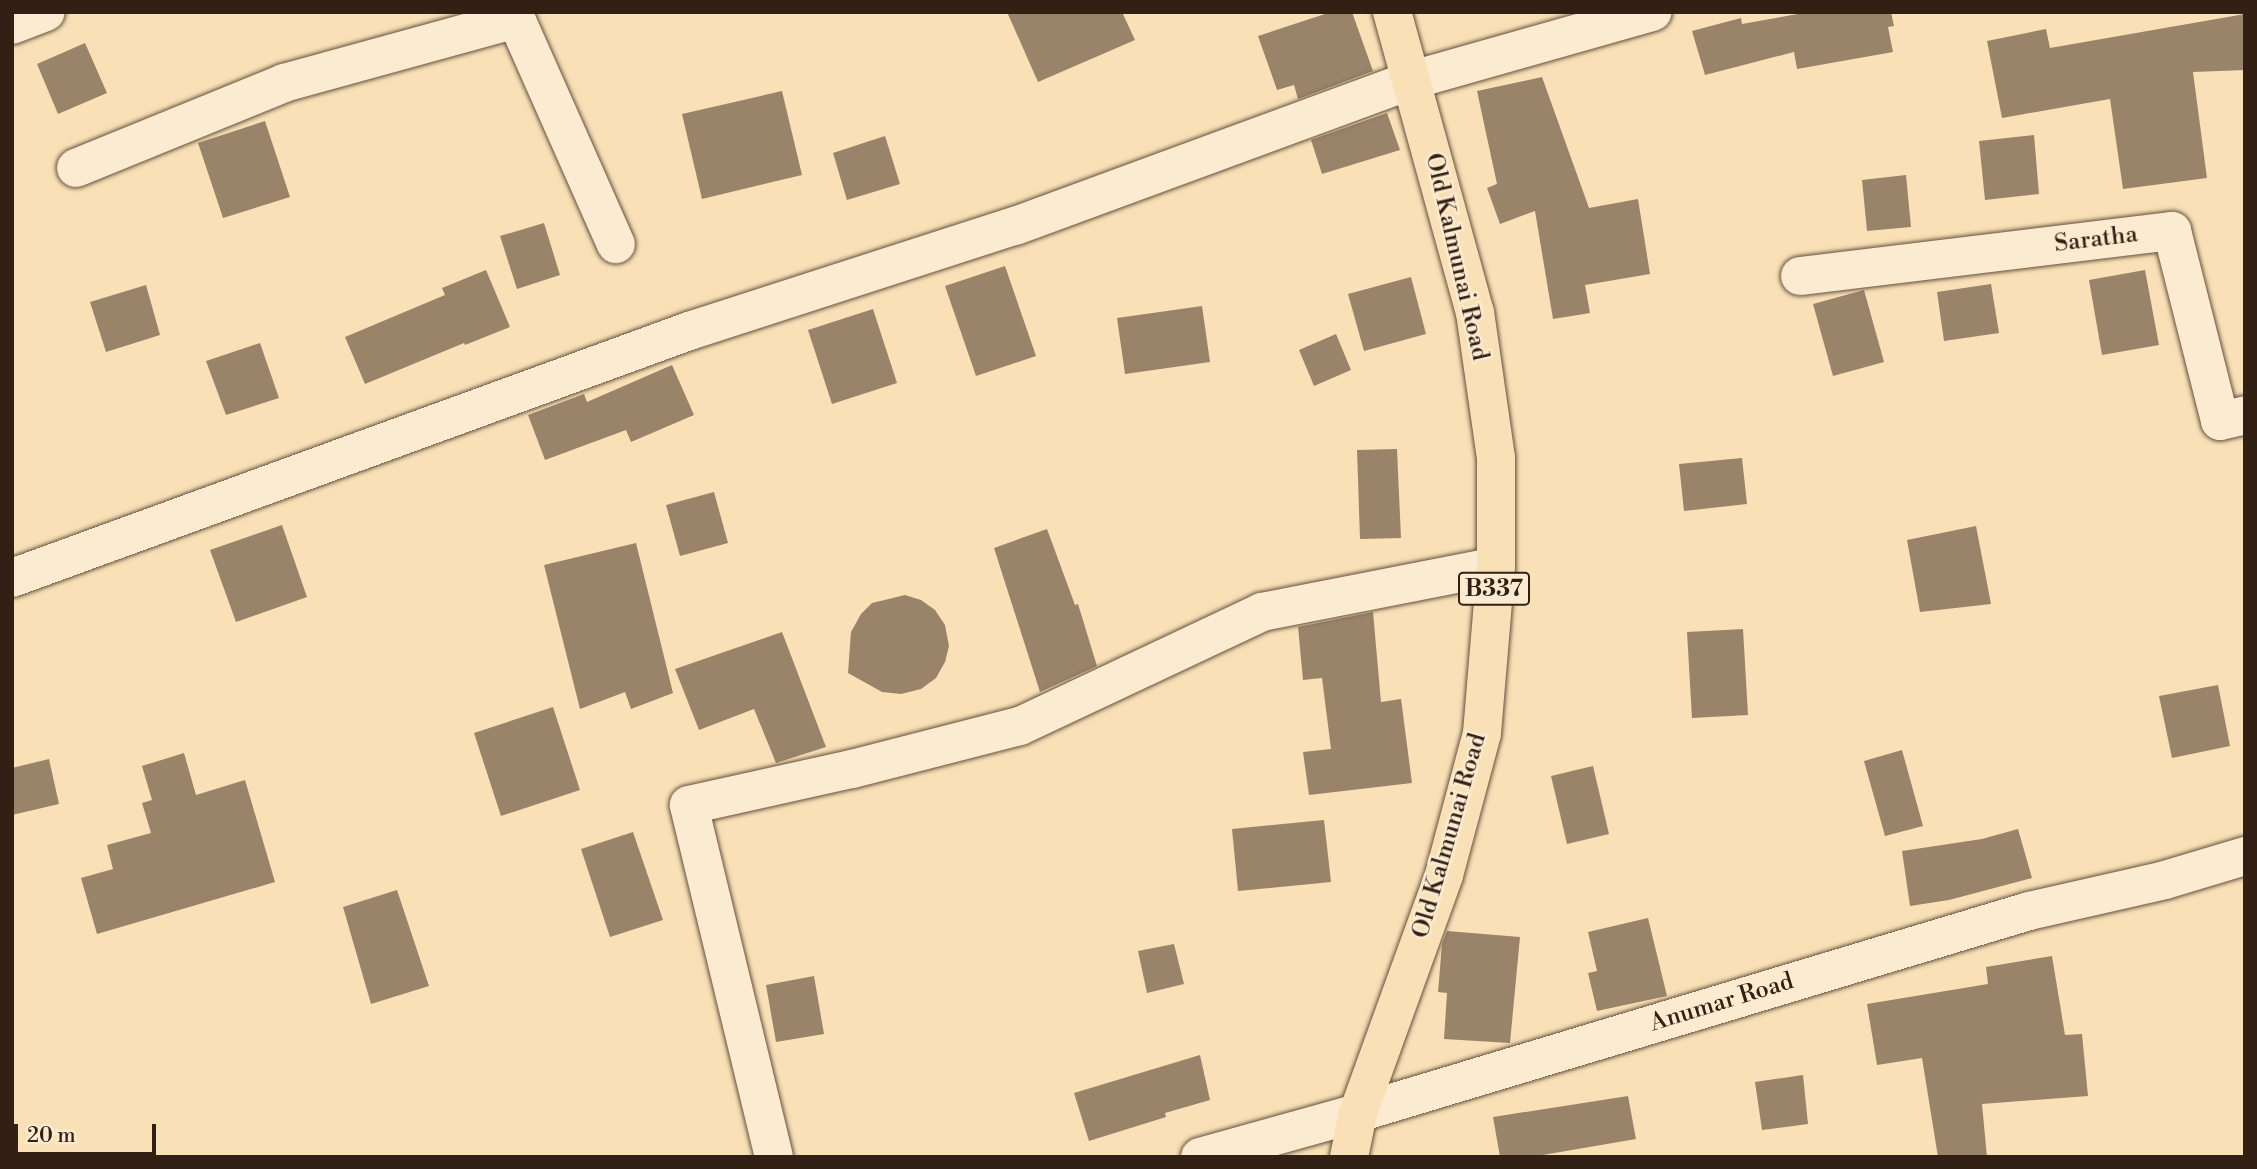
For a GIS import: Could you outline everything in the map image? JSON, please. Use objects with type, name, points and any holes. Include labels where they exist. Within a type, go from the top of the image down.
[{"type":"main road","name":"Old Kalmunai Road","points":[[1349,1157],[1358,1113],[1444,875],[1482,733],[1496,566],[1496,458],[1475,313],[1392,12]]},
{"type":"street","points":[[12,24],[46,12]]},
{"type":"street","points":[[12,578],[690,331],[1015,226],[1412,80],[1653,12]]},
{"type":"street","points":[[76,168],[284,83],[515,16],[615,244]]},
{"type":"street","name":"Saratha","points":[[1800,276],[2172,231],[2220,421],[2245,415]]},
{"type":"street","points":[[774,1157],[690,805],[852,769],[1020,726],[1262,612],[1496,566]]},
{"type":"street","name":"Anumar Road","points":[[1200,1157],[1358,1113],[2029,911],[2165,880],[2245,856]]},
{"type":"building","points":[[1007,12],[1122,12],[1135,40],[1038,82]]},
{"type":"building","points":[[1331,12],[1352,12],[1373,71],[1298,99],[1294,85],[1277,90],[1258,36]]},
{"type":"building","points":[[1809,12],[1891,12],[1894,26],[1888,27],[1893,52],[1797,69],[1794,52],[1705,75],[1692,31],[1741,18],[1742,24]]},
{"type":"building","points":[[2245,14],[2245,70],[2193,72],[2207,178],[2123,189],[2110,99],[2002,118],[1987,41],[2046,29],[2050,48]]},
{"type":"building","points":[[85,43],[107,93],[58,114],[37,64]]},
{"type":"building","points":[[1542,77],[1589,208],[1638,199],[1650,274],[1585,285],[1590,313],[1553,319],[1535,211],[1500,224],[1487,188],[1497,184],[1477,91]]},
{"type":"building","points":[[782,91],[802,175],[702,199],[682,114]]},
{"type":"building","points":[[1387,113],[1400,150],[1322,174],[1311,140]]},
{"type":"building","points":[[265,121],[290,197],[223,218],[198,143]]},
{"type":"building","points":[[2034,135],[2039,194],[1985,200],[1979,141]]},
{"type":"building","points":[[885,136],[900,184],[847,200],[833,153]]},
{"type":"building","points":[[1906,175],[1911,227],[1867,231],[1862,180]]},
{"type":"building","points":[[544,223],[560,275],[517,289],[500,236]]},
{"type":"building","points":[[1005,266],[1036,356],[976,376],[945,286]]},
{"type":"building","points":[[486,270],[510,327],[365,384],[345,337],[445,295],[442,288]]},
{"type":"building","points":[[2145,270],[2159,345],[2102,355],[2089,280]]},
{"type":"building","points":[[1411,277],[1426,334],[1364,351],[1348,294]]},
{"type":"building","points":[[1991,284],[1999,333],[1944,341],[1937,292]]},
{"type":"building","points":[[146,285],[160,335],[106,352],[90,302]]},
{"type":"building","points":[[1864,290],[1884,362],[1833,376],[1813,304]]},
{"type":"building","points":[[1202,306],[1210,362],[1125,374],[1117,318]]},
{"type":"building","points":[[873,309],[897,383],[832,404],[808,330]]},
{"type":"building","points":[[1336,334],[1351,370],[1314,386],[1299,350]]},
{"type":"building","points":[[260,343],[279,398],[226,415],[206,361]]},
{"type":"building","points":[[672,365],[694,415],[631,442],[626,430],[545,460],[528,415],[584,394],[587,402]]},
{"type":"building","points":[[1397,449],[1401,538],[1360,539],[1357,450]]},
{"type":"building","points":[[1742,458],[1747,504],[1684,511],[1679,464]]},
{"type":"building","points":[[714,492],[728,543],[680,556],[666,505]]},
{"type":"building","points":[[282,525],[307,597],[236,622],[210,550]]},
{"type":"building","points":[[1976,526],[1991,604],[1920,612],[1907,540]]},
{"type":"building","points":[[1047,529],[1075,605],[1078,604],[1097,666],[1040,692],[994,548]]},
{"type":"building","points":[[636,543],[673,693],[631,709],[625,692],[580,709],[544,565]]},
{"type":"building","points":[[905,595],[921,600],[935,610],[945,625],[949,646],[945,662],[936,678],[921,689],[901,694],[882,692],[848,673],[851,632],[861,614],[872,603]]},
{"type":"building","points":[[1373,612],[1381,702],[1401,699],[1412,783],[1309,795],[1303,752],[1331,749],[1322,678],[1303,680],[1298,627]]},
{"type":"building","points":[[1743,629],[1748,715],[1692,718],[1687,632]]},
{"type":"building","points":[[782,632],[826,747],[776,763],[754,709],[699,730],[675,669]]},
{"type":"building","points":[[2218,685],[2230,746],[2172,758],[2159,696]]},
{"type":"building","points":[[553,707],[580,790],[501,816],[474,733]]},
{"type":"building","points":[[1902,750],[1923,826],[1885,836],[1864,761]]},
{"type":"building","points":[[184,753],[196,795],[245,780],[275,882],[97,934],[81,878],[113,869],[107,845],[151,833],[142,803],[152,800],[142,766]]},
{"type":"building","points":[[49,759],[59,804],[12,815],[12,768]]},
{"type":"building","points":[[1593,766],[1609,834],[1567,844],[1551,776]]},
{"type":"building","points":[[1324,820],[1331,882],[1238,891],[1232,829]]},
{"type":"building","points":[[2018,829],[2032,878],[1949,900],[1910,906],[1902,851],[1982,839]]},
{"type":"building","points":[[633,832],[663,920],[610,937],[581,849]]},
{"type":"building","points":[[397,890],[429,986],[371,1004],[343,907]]},
{"type":"building","points":[[1648,918],[1667,996],[1597,1011],[1588,973],[1597,971],[1588,932]]},
{"type":"building","points":[[1447,931],[1520,937],[1510,1043],[1444,1039],[1447,993],[1438,992],[1442,944]]},
{"type":"building","points":[[1174,944],[1184,984],[1147,993],[1138,951]]},
{"type":"building","points":[[2052,956],[2065,1035],[2082,1034],[2088,1096],[1982,1104],[1987,1157],[1938,1157],[1922,1058],[1877,1065],[1867,1004],[1988,984],[1986,967]]},
{"type":"building","points":[[814,976],[824,1034],[776,1042],[766,985]]},
{"type":"building","points":[[1200,1055],[1210,1100],[1165,1113],[1166,1117],[1089,1141],[1074,1093]]},
{"type":"building","points":[[1803,1075],[1808,1124],[1762,1130],[1755,1082]]},
{"type":"building","points":[[1628,1096],[1636,1139],[1531,1157],[1500,1157],[1493,1117]]}]
